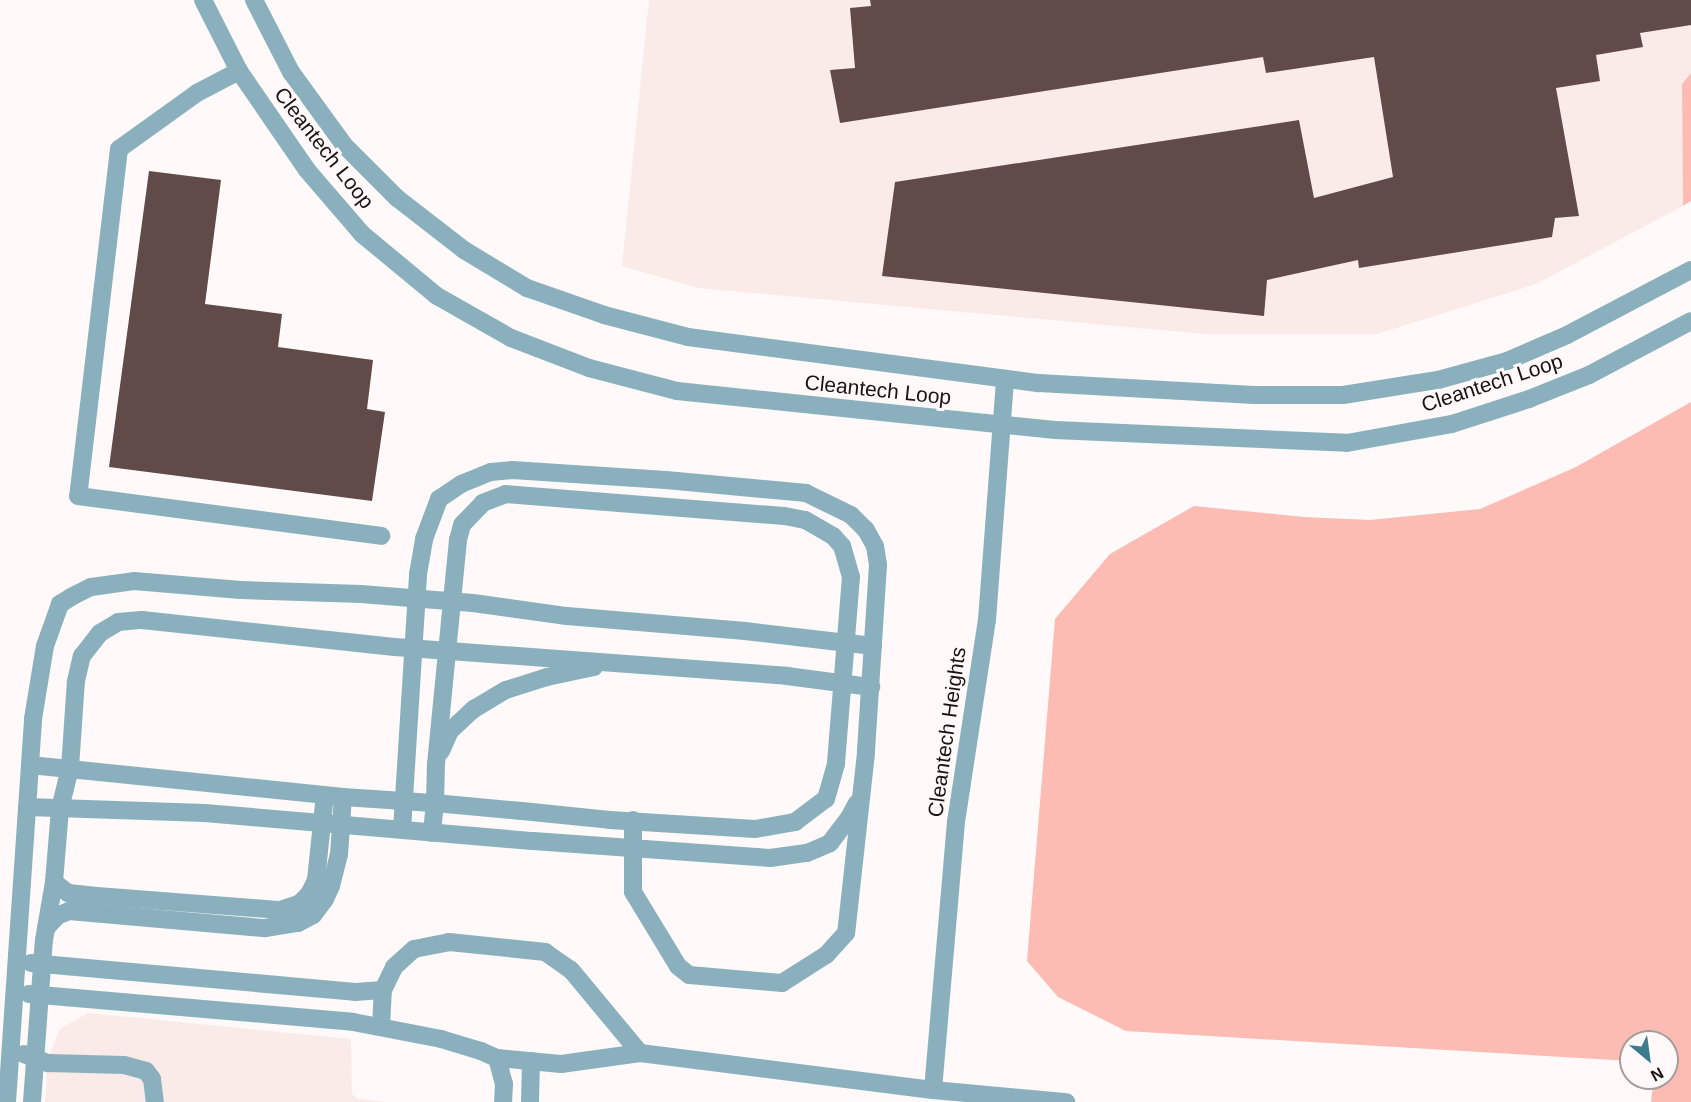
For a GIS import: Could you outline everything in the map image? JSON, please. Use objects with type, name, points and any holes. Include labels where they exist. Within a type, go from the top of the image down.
[{"type":"street","name":"Cleantech Loop","points":[[203,0],[239,71],[307,170],[362,234],[437,296],[511,338],[589,368],[677,391],[1003,426],[1347,443],[1452,424],[1529,399],[1588,375],[1691,321]]},
{"type":"street","name":"Cleantech Loop","points":[[254,0],[291,72],[344,145],[398,198],[464,250],[527,288],[604,315],[688,337],[1005,379],[1254,395],[1343,395],[1438,380],[1507,362],[1567,335],[1691,270]]},
{"type":"street","points":[[239,71],[197,93],[119,149],[78,496],[381,536]]},
{"type":"street","name":"Cleantech Heights","points":[[933,1090],[956,822],[987,620],[1005,379]]},
{"type":"street","points":[[402,830],[416,599],[423,539],[439,499],[461,484],[491,472],[512,470],[806,493],[850,515],[866,530],[874,546],[878,565],[871,687],[846,933],[826,955],[782,983],[689,975],[678,966],[633,892],[633,820]]},
{"type":"street","points":[[30,765],[70,768],[117,776],[334,796],[435,803],[633,820],[755,829],[795,822],[826,799],[836,763],[851,577],[842,546],[833,536],[805,520],[784,516],[506,494],[494,497],[472,512],[462,525],[458,540],[436,763],[435,803],[432,833]]},
{"type":"street","points":[[7,1102],[30,765],[40,669],[52,623],[60,604],[91,587],[134,581],[252,591],[452,601],[567,616],[873,646]]},
{"type":"street","points":[[32,1102],[42,965],[54,882],[60,809],[70,768],[76,681],[82,656],[100,633],[118,622],[142,621],[447,651],[787,676],[871,687]]},
{"type":"street","points":[[436,763],[450,731],[474,709],[506,690],[547,677],[613,662]]},
{"type":"street","points":[[54,882],[68,893],[280,910],[299,904],[309,894],[316,880],[322,823],[334,796]]},
{"type":"street","points":[[46,928],[57,916],[69,911],[265,928],[298,923],[312,915],[325,899],[336,871],[341,826],[334,796]]},
{"type":"street","points":[[27,807],[205,813],[341,826],[770,858],[807,853],[830,843],[849,818],[861,796]]},
{"type":"street","points":[[381,1026],[383,990],[394,967],[414,949],[449,942],[545,952],[572,969],[640,1053]]},
{"type":"street","points":[[18,962],[355,992],[383,990]]},
{"type":"street","points":[[15,993],[353,1022],[441,1039],[481,1050],[497,1058],[561,1064],[640,1053],[933,1090],[1066,1102]]},
{"type":"street","points":[[12,1047],[34,1058],[63,1065],[124,1065],[146,1071],[152,1079],[155,1102]]},
{"type":"street","points":[[497,1058],[504,1084],[503,1102]]},
{"type":"street","points":[[530,1102],[531,1061]]},
{"type":"shaded area","points":[[649,0],[1691,0],[1691,73],[1682,84],[1683,206],[1536,284],[1377,334],[1205,334],[699,288],[622,266]]},
{"type":"shaded area","points":[[1691,73],[1691,201],[1683,206],[1682,84]]},
{"type":"shaded area","points":[[1691,402],[1691,1102],[1651,1102],[1652,1090],[1679,1090],[1679,1030],[1619,1030],[1619,1060],[1126,1031],[1058,997],[1027,961],[1055,619],[1110,554],[1194,506],[1304,517],[1370,520],[1480,509],[1576,467]]},
{"type":"shaded area","points":[[88,1013],[351,1039],[352,1094],[358,1099],[387,1102],[45,1102],[48,1059],[60,1029]]},
{"type":"building","points":[[870,0],[1691,0],[1691,25],[1640,33],[1643,47],[1596,55],[1600,81],[1556,88],[1579,216],[1555,218],[1552,237],[1359,268],[1358,260],[1267,280],[1264,316],[882,276],[895,182],[1299,120],[1314,198],[1393,177],[1374,57],[1266,73],[1263,57],[840,123],[830,70],[855,68],[850,8],[871,6]]},
{"type":"building","points":[[149,171],[221,180],[205,304],[282,314],[278,347],[373,360],[367,409],[385,412],[372,501],[109,467]]}]
